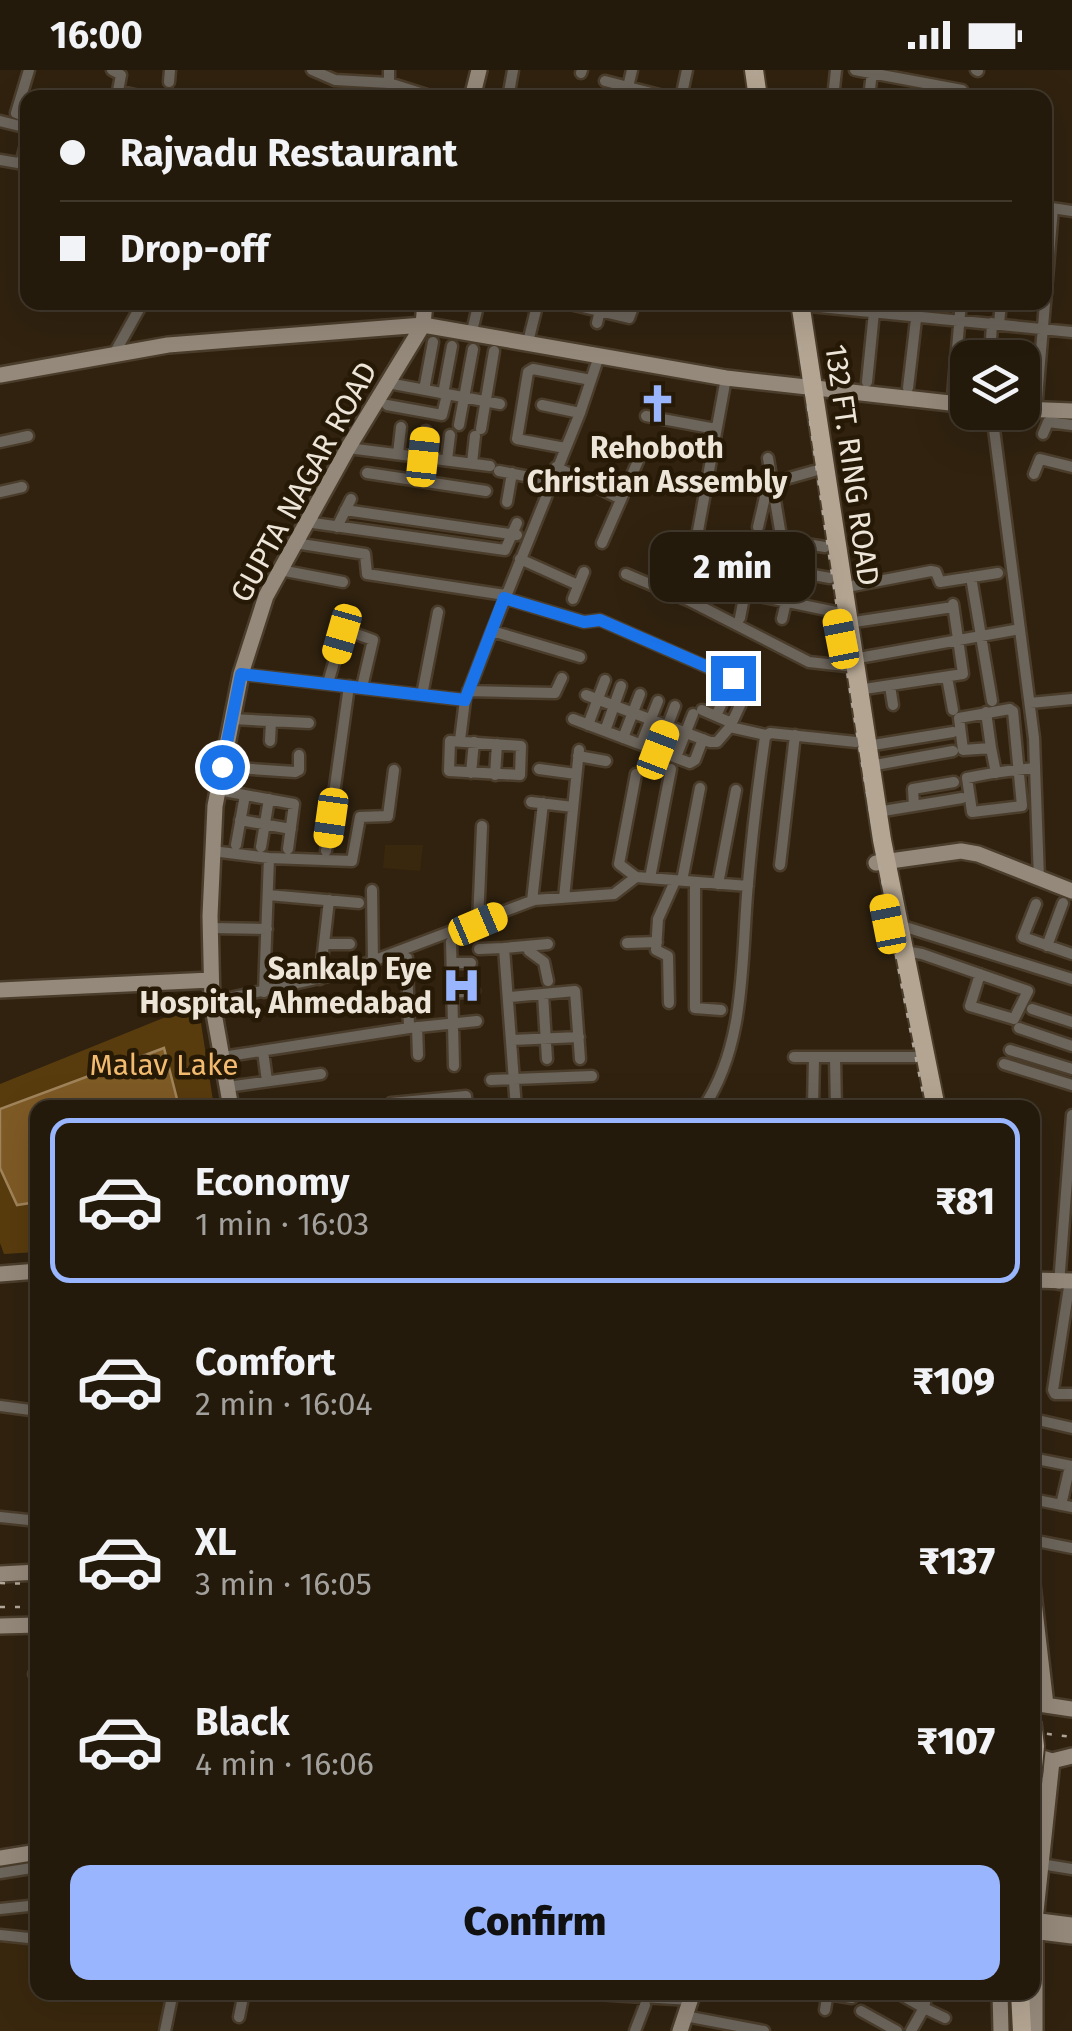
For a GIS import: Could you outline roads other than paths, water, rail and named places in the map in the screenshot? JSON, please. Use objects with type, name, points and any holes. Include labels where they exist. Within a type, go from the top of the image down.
[{"type":"main road","name":"132 FT. RING ROAD","points":[[797,310],[836,583],[923,1100]]},
{"type":"main road","name":"132 FT. RING ROAD","points":[[808,388],[814,471],[836,583]]},
{"type":"main road","name":"132 FT. RING ROAD","points":[[850,662],[858,690],[862,744],[870,766],[881,862],[900,925],[934,1100]]},
{"type":"main road","points":[[1010,2000],[1012,2031]]},
{"type":"main road","points":[[1020,2000],[1022,2031]]},
{"type":"street","points":[[112,70],[121,75],[118,90]]},
{"type":"street","points":[[312,70],[335,80],[388,84],[409,90]]},
{"type":"street","points":[[388,84],[390,70]]},
{"type":"street","points":[[628,87],[632,70]]},
{"type":"street","points":[[855,70],[907,74],[962,90]]},
{"type":"street","points":[[605,81],[640,90]]},
{"type":"street","points":[[114,354],[139,310]]},
{"type":"street","name":"GUPTA NAGAR ROAD","points":[[230,1100],[212,1002],[212,851],[218,790],[241,674],[266,596],[348,448],[423,325],[425,310]]},
{"type":"street","points":[[472,331],[477,310]]},
{"type":"street","points":[[528,342],[537,310]]},
{"type":"street","points":[[580,321],[582,310]]},
{"type":"street","points":[[600,312],[631,318],[633,310]]},
{"type":"street","points":[[867,382],[874,310]]},
{"type":"street","points":[[888,310],[1072,332]]},
{"type":"street","points":[[908,388],[917,310]]},
{"type":"street","points":[[958,340],[961,310]]},
{"type":"street","points":[[993,340],[999,310]]},
{"type":"street","points":[[1040,351],[1045,310]]},
{"type":"street","points":[[0,375],[168,345],[423,325],[726,378],[950,403]]},
{"type":"street","points":[[424,390],[432,342]]},
{"type":"street","points":[[387,405],[442,415],[452,346]]},
{"type":"street","points":[[459,425],[473,350]]},
{"type":"street","points":[[472,463],[494,351]]},
{"type":"street","points":[[460,740],[467,696],[600,356]]},
{"type":"street","points":[[565,448],[517,439],[528,372],[534,369],[591,380]]},
{"type":"street","points":[[687,590],[726,378]]},
{"type":"street","points":[[388,384],[500,404]]},
{"type":"street","points":[[542,405],[580,413]]},
{"type":"street","points":[[1040,410],[1072,411]]},
{"type":"street","points":[[646,416],[716,430]]},
{"type":"street","points":[[1044,434],[1048,422],[1072,426]]},
{"type":"street","points":[[398,454],[401,428]]},
{"type":"street","points":[[994,430],[1030,703],[1039,879]]},
{"type":"street","points":[[426,431],[435,459],[432,484]]},
{"type":"street","points":[[435,459],[450,435]]},
{"type":"street","points":[[0,442],[28,436]]},
{"type":"street","points":[[348,448],[472,463],[550,480]]},
{"type":"street","points":[[768,458],[780,530]]},
{"type":"street","points":[[1034,474],[1040,459],[1071,463]]},
{"type":"street","points":[[602,543],[638,461]]},
{"type":"street","points":[[556,468],[622,499]]},
{"type":"street","points":[[758,526],[764,493],[771,482],[814,471]]},
{"type":"street","points":[[367,473],[486,491]]},
{"type":"street","points":[[506,502],[512,473]]},
{"type":"street","points":[[0,492],[22,487]]},
{"type":"street","points":[[336,527],[348,504],[424,521],[515,528],[528,538]]},
{"type":"street","points":[[422,539],[424,521]]},
{"type":"street","points":[[306,522],[505,550],[515,528]]},
{"type":"street","points":[[740,618],[758,534],[826,547]]},
{"type":"street","points":[[295,543],[365,554],[367,574],[505,596],[584,622],[600,620],[748,688],[731,725],[717,742],[592,698]]},
{"type":"street","points":[[520,559],[578,585]]},
{"type":"street","points":[[751,564],[836,583],[934,570],[940,582],[998,573]]},
{"type":"street","points":[[280,570],[343,582]]},
{"type":"street","points":[[573,599],[584,572]]},
{"type":"street","points":[[626,574],[690,601],[809,662],[850,662],[1020,629]]},
{"type":"street","points":[[971,577],[996,773]]},
{"type":"street","points":[[745,593],[842,617],[953,605],[963,673],[858,690]]},
{"type":"street","points":[[782,619],[786,602]]},
{"type":"street","points":[[422,694],[438,612]]},
{"type":"street","points":[[328,683],[342,634],[348,631],[373,640],[362,687]]},
{"type":"street","points":[[492,631],[580,657]]},
{"type":"street","points":[[241,674],[467,696],[556,693],[562,678]]},
{"type":"street","points":[[948,677],[953,710]]},
{"type":"street","points":[[716,716],[733,678]]},
{"type":"street","points":[[588,725],[592,698],[606,680]]},
{"type":"street","points":[[326,851],[349,686]]},
{"type":"street","points":[[605,731],[621,686]]},
{"type":"street","points":[[890,686],[894,705]]},
{"type":"street","points":[[623,738],[640,694]]},
{"type":"street","points":[[1030,703],[1072,699]]},
{"type":"street","points":[[641,744],[658,700]]},
{"type":"street","points":[[658,750],[675,706]]},
{"type":"street","points":[[991,748],[963,750],[959,717],[989,707],[1012,710],[1020,769],[1022,806],[973,813],[967,778],[1020,769],[1035,768]]},
{"type":"street","points":[[650,878],[674,763],[698,712],[766,735],[862,744],[953,732]]},
{"type":"street","points":[[574,719],[658,750],[674,763],[693,762],[703,740]]},
{"type":"street","points":[[232,720],[309,723]]},
{"type":"street","points":[[270,741],[271,721]]},
{"type":"street","points":[[709,1100],[727,1061],[743,964],[766,735]]},
{"type":"street","points":[[780,866],[794,736]]},
{"type":"street","points":[[460,740],[523,748],[520,775],[447,770],[450,742],[460,740]]},
{"type":"street","points":[[471,773],[474,742]]},
{"type":"street","points":[[495,775],[497,744]]},
{"type":"street","points":[[870,766],[953,751]]},
{"type":"street","points":[[564,898],[579,753],[606,761]]},
{"type":"street","points":[[222,767],[295,772],[299,770],[299,756]]},
{"type":"street","points":[[212,851],[352,861],[359,819],[388,816],[394,770]]},
{"type":"street","points":[[539,770],[576,774]]},
{"type":"street","points":[[636,774],[619,864],[636,877],[748,886]]},
{"type":"street","points":[[914,806],[913,789],[954,782]]},
{"type":"street","points":[[669,1003],[668,956],[657,952],[658,919],[678,881],[700,788]]},
{"type":"street","points":[[218,790],[294,804],[288,849]]},
{"type":"street","points":[[718,884],[736,790]]},
{"type":"street","points":[[236,845],[245,795]]},
{"type":"street","points":[[877,812],[962,798]]},
{"type":"street","points":[[261,847],[269,799]]},
{"type":"street","points":[[532,901],[537,802],[573,808]]},
{"type":"street","points":[[240,820],[291,829]]},
{"type":"street","points":[[478,924],[482,826]]},
{"type":"street","points":[[881,862],[961,851],[1039,879],[1068,897],[1050,947],[1047,970]]},
{"type":"street","points":[[264,992],[269,858]]},
{"type":"street","points":[[212,1002],[320,979],[532,901],[614,894],[636,877]]},
{"type":"street","points":[[695,882],[695,1008],[722,1010]]},
{"type":"street","points":[[372,890],[373,962]]},
{"type":"street","points":[[268,895],[359,903]]},
{"type":"street","points":[[320,979],[329,900]]},
{"type":"street","points":[[1014,961],[1036,904]]},
{"type":"street","points":[[900,925],[1072,978]]},
{"type":"street","points":[[210,928],[267,929]]},
{"type":"street","points":[[1023,936],[1072,954]]},
{"type":"street","points":[[451,942],[454,1066]]},
{"type":"street","points":[[626,943],[656,942]]},
{"type":"street","points":[[324,944],[350,944]]},
{"type":"street","points":[[479,949],[548,944]]},
{"type":"street","points":[[528,946],[544,962],[548,982]]},
{"type":"street","points":[[504,948],[516,1100]]},
{"type":"street","points":[[905,951],[980,974],[1028,991],[1014,1019],[970,1006],[980,974]]},
{"type":"street","points":[[407,958],[418,1055]]},
{"type":"street","points":[[452,963],[471,963]]},
{"type":"street","points":[[0,990],[211,980]]},
{"type":"street","points":[[510,997],[571,990],[577,994],[580,1059]]},
{"type":"street","points":[[453,993],[474,991]]},
{"type":"street","points":[[543,994],[547,1058]]},
{"type":"street","points":[[1032,1010],[1072,1022]]},
{"type":"street","points":[[222,1057],[477,1020]]},
{"type":"street","points":[[1019,1028],[1072,1046]]},
{"type":"street","points":[[512,1040],[579,1037]]},
{"type":"street","points":[[1010,1050],[1072,1069]]},
{"type":"street","points":[[263,1051],[268,1081]]},
{"type":"street","points":[[794,1056],[914,1057]]},
{"type":"street","points":[[813,1100],[814,1057]]},
{"type":"street","points":[[835,1058],[836,1100]]},
{"type":"street","points":[[1004,1064],[1072,1085]]},
{"type":"street","points":[[228,1087],[321,1074]]},
{"type":"street","points":[[491,1080],[592,1076]]},
{"type":"street","points":[[424,1100],[466,1096],[466,1100]]},
{"type":"street","points":[[1072,1115],[1066,1345],[1053,1392],[1072,1394]]},
{"type":"street","points":[[0,1271],[30,1269]]},
{"type":"street","points":[[1040,1283],[1066,1284]]},
{"type":"street","points":[[0,1406],[30,1410]]},
{"type":"street","points":[[1042,1421],[1072,1428]]},
{"type":"street","points":[[1040,1460],[1071,1466],[1067,1506],[1040,1501]]},
{"type":"street","points":[[0,1517],[30,1520]]},
{"type":"street","points":[[1040,1542],[1072,1548]]},
{"type":"street","points":[[0,1574],[30,1572]]},
{"type":"street","points":[[0,1626],[30,1625]]},
{"type":"street","points":[[1040,1704],[1072,1709]]},
{"type":"street","points":[[1040,1758],[1052,1761],[1072,1756]]},
{"type":"street","points":[[1040,1873],[1052,1761]]},
{"type":"street","points":[[0,1858],[30,1853]]},
{"type":"street","points":[[1041,1864],[1072,1868]]},
{"type":"street","points":[[0,1873],[30,1869]]},
{"type":"street","points":[[0,1909],[30,1906]]},
{"type":"street","points":[[1040,1926],[1072,1925]]},
{"type":"street","points":[[1040,1928],[1072,1936]]},
{"type":"street","points":[[0,1935],[30,1938]]},
{"type":"street","points":[[167,2029],[172,2000]]},
{"type":"street","points":[[240,2018],[243,2000]]},
{"type":"street","points":[[619,2000],[687,2010],[701,2025],[764,2031]]},
{"type":"street","points":[[825,2010],[827,2000]]},
{"type":"street","points":[[910,2000],[944,2018]]},
{"type":"street","points":[[911,2031],[926,2000]]},
{"type":"street","points":[[1000,2000],[1001,2031]]},
{"type":"street","points":[[1035,2000],[1035,2031]]},
{"type":"street","points":[[635,2031],[645,2006]]},
{"type":"street","points":[[861,2011],[897,2031]]},
{"type":"railway","points":[[755,70],[759,90]]},
{"type":"railway","points":[[795,310],[852,706],[924,1100]]},
{"type":"railway","points":[[0,1583],[30,1584]]},
{"type":"railway","points":[[0,1607],[30,1607]]},
{"type":"railway","points":[[1040,1733],[1072,1737]]},
{"type":"place","name":"Rehoboth Christian Assembly","points":[[657,404]]},
{"type":"place","name":"Sankalp Eye Hospital, Ahmedabad","points":[[462,986]]},
{"type":"park label","name":"Malav Lake","points":[[164,1065]]}]
